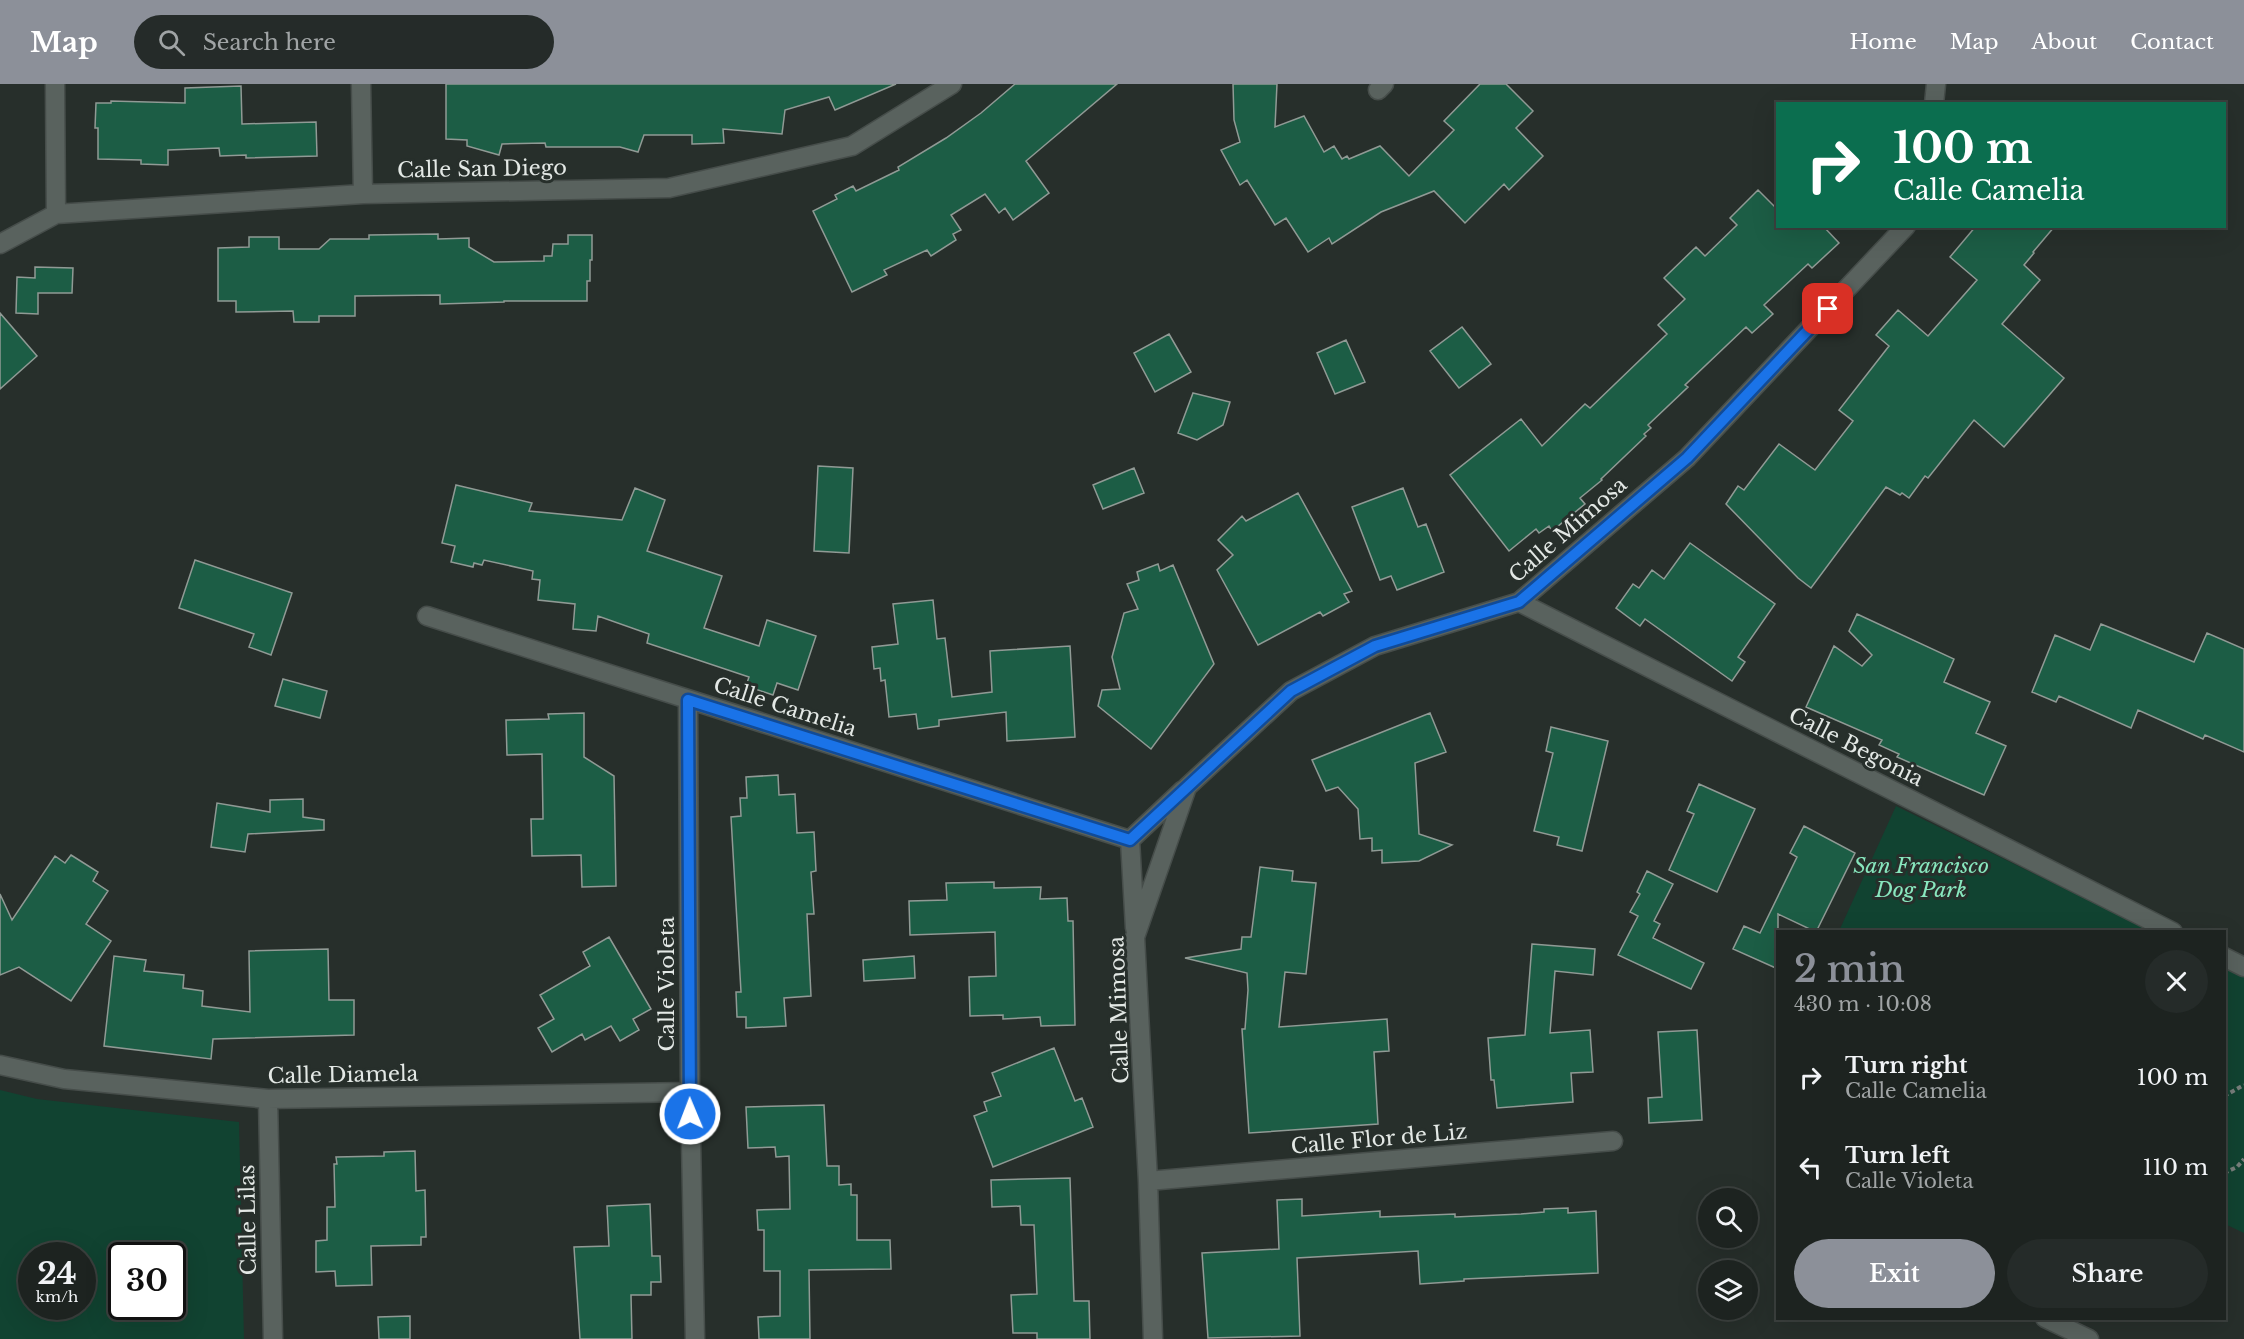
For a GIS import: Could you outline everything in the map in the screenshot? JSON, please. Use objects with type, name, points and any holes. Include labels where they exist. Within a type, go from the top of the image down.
[{"type":"street","points":[[55,84],[56,214]]},
{"type":"street","points":[[361,84],[363,194]]},
{"type":"street","name":"Calle San Diego","points":[[0,244],[56,214],[363,194],[669,189],[852,146],[952,84]]},
{"type":"street","points":[[1934,102],[1936,84]]},
{"type":"street","name":"Calle Mimosa","points":[[1154,1339],[1135,937],[1187,787],[1291,691],[1375,646],[1519,602],[1687,458],[1904,228]]},
{"type":"street","name":"Calle Begonia","points":[[1519,602],[2169,930]]},
{"type":"street","name":"Calle Camelia","points":[[427,616],[1130,840]]},
{"type":"street","name":"Calle Violeta","points":[[688,700],[690,1092],[695,1339]]},
{"type":"street","points":[[1135,937],[1130,840],[1187,787]]},
{"type":"street","points":[[2226,958],[2244,967]]},
{"type":"street","name":"Calle Diamela","points":[[0,1065],[64,1079],[268,1099],[690,1092]]},
{"type":"street","name":"Calle Lilas","points":[[268,1099],[273,1339]]},
{"type":"street","name":"Calle Flor de Liz","points":[[1148,1181],[1613,1141]]},
{"type":"street","points":[[2049,1320],[2090,1339]]},
{"type":"path","points":[[2226,1095],[2244,1085]]},
{"type":"path","points":[[2226,1172],[2237,1167],[2244,1159]]},
{"type":"green space","name":"San Francisco Dog Park","points":[[1896,806],[2149,930],[1839,930]]},
{"type":"green space","points":[[2226,969],[2244,977],[2244,1233],[2226,1224]]},
{"type":"green space","points":[[0,1090],[37,1099],[239,1122],[244,1339],[0,1339]]},
{"type":"building","points":[[446,84],[896,84],[835,110],[829,97],[785,110],[782,134],[723,129],[724,143],[692,144],[692,135],[644,135],[638,152],[620,147],[546,147],[545,143],[502,144],[499,155],[467,146],[467,140],[446,139]]},
{"type":"building","points":[[1015,84],[1117,84],[1026,161],[1049,193],[1013,220],[1005,208],[999,213],[985,194],[951,215],[961,230],[953,234],[956,240],[931,256],[927,250],[884,270],[887,275],[852,292],[813,211],[837,199],[835,195],[853,186],[856,191],[899,170],[898,167],[946,138],[981,113]]},
{"type":"building","points":[[1233,84],[1277,84],[1275,127],[1304,116],[1324,152],[1334,146],[1342,159],[1347,156],[1349,159],[1380,146],[1409,176],[1454,130],[1444,121],[1480,84],[1506,84],[1533,111],[1516,128],[1543,156],[1509,190],[1504,184],[1465,223],[1434,191],[1381,212],[1332,244],[1329,238],[1308,252],[1286,218],[1275,225],[1247,180],[1240,185],[1221,150],[1240,142],[1234,120]]},
{"type":"building","points":[[241,86],[242,124],[316,122],[317,156],[246,158],[246,155],[220,156],[219,148],[168,150],[168,165],[141,164],[141,160],[98,159],[98,128],[95,128],[96,103],[111,103],[111,101],[185,103],[185,88]]},
{"type":"building","points":[[1758,190],[1776,208],[1776,228],[1825,228],[1839,243],[1812,268],[1808,264],[1764,305],[1773,314],[1752,333],[1746,327],[1685,385],[1688,387],[1648,425],[1651,428],[1644,434],[1646,436],[1602,480],[1580,498],[1585,504],[1552,531],[1549,526],[1539,533],[1536,529],[1509,551],[1450,475],[1521,419],[1542,446],[1585,404],[1590,408],[1667,334],[1658,325],[1685,299],[1664,278],[1696,247],[1705,256],[1737,225],[1730,218]]},
{"type":"building","points":[[1974,228],[2053,228],[2024,265],[2040,280],[2002,324],[2064,378],[2004,447],[1974,420],[1909,498],[1886,487],[1811,588],[1798,578],[1726,504],[1738,486],[1744,490],[1779,444],[1815,470],[1853,421],[1839,410],[1889,346],[1876,335],[1898,310],[1928,336],[1977,280],[1950,257]]},
{"type":"building","points":[[438,234],[438,239],[469,238],[469,247],[494,262],[544,261],[544,256],[552,256],[553,244],[568,244],[568,235],[592,235],[592,260],[590,260],[590,281],[587,281],[587,301],[440,304],[440,295],[355,296],[355,316],[319,316],[319,322],[294,322],[293,311],[236,312],[236,301],[218,301],[218,248],[249,247],[249,237],[279,237],[279,249],[319,249],[330,239],[369,239],[369,235]]},
{"type":"building","points":[[35,267],[73,268],[72,293],[38,293],[38,314],[16,313],[17,277],[35,278]]},
{"type":"building","points":[[0,313],[37,356],[0,389]]},
{"type":"building","points":[[1462,327],[1491,364],[1459,388],[1430,351]]},
{"type":"building","points":[[1169,334],[1191,372],[1155,392],[1134,353]]},
{"type":"building","points":[[1346,340],[1365,382],[1335,394],[1317,353]]},
{"type":"building","points":[[1193,393],[1230,402],[1223,425],[1197,440],[1178,433]]},
{"type":"building","points":[[818,466],[853,468],[849,553],[814,551]]},
{"type":"building","points":[[1134,468],[1144,493],[1103,509],[1093,485]]},
{"type":"building","points":[[456,485],[532,503],[529,511],[622,520],[635,488],[665,500],[647,551],[722,576],[704,628],[759,646],[767,620],[816,636],[798,690],[777,683],[773,695],[746,686],[749,677],[647,643],[649,634],[598,616],[596,631],[573,629],[575,604],[538,600],[540,580],[532,579],[533,571],[484,560],[482,565],[474,563],[473,567],[451,562],[455,546],[442,543]]},
{"type":"building","points":[[1403,488],[1418,527],[1426,524],[1444,572],[1397,590],[1391,576],[1380,580],[1352,507]]},
{"type":"building","points":[[1298,493],[1352,591],[1344,594],[1349,602],[1323,616],[1320,612],[1258,645],[1217,570],[1233,555],[1218,540],[1242,516],[1246,521]]},
{"type":"building","points":[[1690,543],[1775,604],[1738,657],[1745,662],[1732,681],[1645,619],[1640,626],[1616,608],[1633,584],[1639,588],[1652,570],[1664,579]]},
{"type":"building","points":[[195,560],[292,593],[271,655],[249,647],[254,634],[179,608]]},
{"type":"building","points":[[1158,564],[1160,571],[1173,565],[1214,664],[1151,749],[1098,706],[1102,690],[1120,689],[1112,657],[1124,613],[1138,609],[1127,584],[1139,580],[1137,572]]},
{"type":"building","points":[[933,600],[937,639],[945,638],[952,697],[992,692],[990,651],[1070,646],[1075,737],[1007,741],[1006,712],[939,720],[939,726],[918,729],[916,714],[889,717],[885,680],[881,681],[880,668],[874,669],[872,647],[898,644],[893,604]]},
{"type":"building","points":[[1857,614],[1954,659],[1944,682],[1990,702],[1976,733],[2006,746],[1984,795],[1897,757],[1899,754],[1879,745],[1882,740],[1806,707],[1834,646],[1862,666],[1872,655],[1849,631]]},
{"type":"building","points":[[2101,624],[2194,662],[2207,633],[2244,649],[2244,752],[2205,735],[2203,739],[2138,710],[2131,728],[2059,696],[2056,702],[2032,692],[2055,635],[2090,650]]},
{"type":"building","points":[[283,679],[327,691],[320,718],[275,706]]},
{"type":"building","points":[[584,713],[584,757],[614,776],[616,886],[582,887],[581,855],[532,856],[531,819],[543,819],[542,754],[507,755],[506,720],[549,719],[548,714]]},
{"type":"building","points":[[1430,713],[1446,752],[1415,763],[1419,834],[1452,845],[1419,861],[1382,863],[1382,850],[1372,851],[1372,838],[1360,839],[1358,809],[1338,787],[1326,791],[1312,760]]},
{"type":"building","points":[[1551,727],[1608,741],[1582,851],[1557,845],[1559,837],[1534,831],[1553,753],[1546,751]]},
{"type":"building","points":[[778,775],[779,795],[795,794],[797,833],[814,832],[816,871],[811,872],[814,914],[807,914],[811,996],[784,998],[786,1026],[746,1028],[746,1017],[737,1017],[736,992],[741,992],[731,817],[741,816],[740,798],[747,798],[746,777]]},
{"type":"building","points":[[1699,784],[1755,809],[1717,892],[1669,870],[1694,814],[1687,811]]},
{"type":"building","points":[[303,799],[303,817],[324,820],[324,830],[248,834],[245,852],[211,847],[217,803],[270,812],[270,800]]},
{"type":"building","points":[[1804,826],[1855,853],[1817,930],[1812,930],[1778,914],[1776,968],[1733,949],[1744,926],[1760,933],[1797,857],[1790,853]]},
{"type":"building","points":[[71,855],[98,872],[93,881],[108,891],[86,924],[111,941],[71,1001],[19,967],[0,975],[0,894],[12,920],[55,856],[65,863]]},
{"type":"building","points":[[1260,867],[1293,871],[1292,881],[1316,883],[1306,974],[1285,972],[1279,1027],[1387,1019],[1389,1051],[1374,1052],[1378,1124],[1249,1133],[1242,1029],[1245,1029],[1247,973],[1185,958],[1241,949],[1242,937],[1251,937]]},
{"type":"building","points":[[1647,871],[1673,884],[1654,921],[1660,924],[1653,938],[1704,963],[1691,989],[1618,955],[1638,916],[1630,912],[1640,894],[1637,892]]},
{"type":"building","points":[[994,882],[994,888],[1041,887],[1040,899],[1067,898],[1068,921],[1073,921],[1075,1025],[1041,1026],[1040,1017],[1003,1019],[1003,1015],[970,1016],[969,977],[996,976],[995,932],[910,935],[909,901],[947,900],[946,883]]},
{"type":"building","points":[[609,937],[651,1009],[633,1019],[639,1030],[620,1041],[611,1026],[585,1040],[582,1034],[552,1052],[538,1028],[554,1019],[540,995],[590,966],[583,952]]},
{"type":"building","points":[[1532,944],[1595,949],[1593,975],[1555,971],[1550,1033],[1590,1030],[1593,1072],[1571,1073],[1573,1102],[1497,1108],[1494,1080],[1491,1080],[1488,1038],[1525,1035]]},
{"type":"building","points":[[328,949],[329,1000],[354,1000],[354,1035],[213,1039],[211,1059],[104,1046],[114,956],[146,960],[144,971],[184,975],[183,988],[203,991],[202,1006],[250,1012],[249,951]]},
{"type":"building","points":[[914,956],[915,978],[864,981],[863,960]]},
{"type":"building","points":[[1697,1030],[1702,1120],[1649,1123],[1648,1098],[1662,1097],[1658,1032]]},
{"type":"building","points":[[1054,1048],[1075,1101],[1082,1098],[1093,1127],[993,1167],[974,1116],[987,1111],[984,1102],[1001,1096],[992,1073]]},
{"type":"building","points":[[824,1105],[827,1166],[839,1166],[839,1185],[851,1184],[851,1195],[857,1195],[857,1240],[890,1240],[891,1269],[809,1270],[810,1339],[759,1339],[758,1317],[780,1316],[780,1271],[764,1271],[764,1230],[758,1230],[757,1210],[790,1209],[789,1156],[776,1157],[775,1147],[748,1148],[746,1107]]},
{"type":"building","points":[[415,1151],[416,1191],[425,1190],[426,1237],[421,1237],[421,1245],[371,1246],[372,1285],[336,1286],[335,1271],[316,1272],[316,1241],[327,1240],[327,1207],[335,1207],[334,1164],[337,1164],[336,1157],[384,1156],[384,1152]]},
{"type":"building","points":[[1070,1178],[1074,1301],[1089,1301],[1090,1339],[1037,1339],[1037,1333],[1013,1333],[1011,1295],[1037,1294],[1034,1225],[1021,1225],[1020,1206],[992,1207],[991,1180]]},
{"type":"building","points":[[1302,1199],[1302,1216],[1380,1211],[1380,1217],[1455,1214],[1455,1217],[1544,1212],[1544,1209],[1568,1208],[1568,1213],[1596,1211],[1598,1273],[1464,1279],[1464,1281],[1420,1284],[1418,1251],[1297,1258],[1300,1336],[1208,1338],[1202,1253],[1279,1249],[1277,1200]]},
{"type":"building","points":[[650,1204],[652,1256],[660,1256],[661,1282],[651,1282],[651,1295],[631,1295],[632,1339],[580,1339],[574,1247],[609,1246],[607,1206]]},
{"type":"building","points":[[410,1316],[410,1339],[379,1339],[378,1317]]},
{"type":"route","points":[[690,1114],[688,700],[1130,840],[1291,691],[1375,646],[1519,602],[1687,458],[1828,309]]}]
